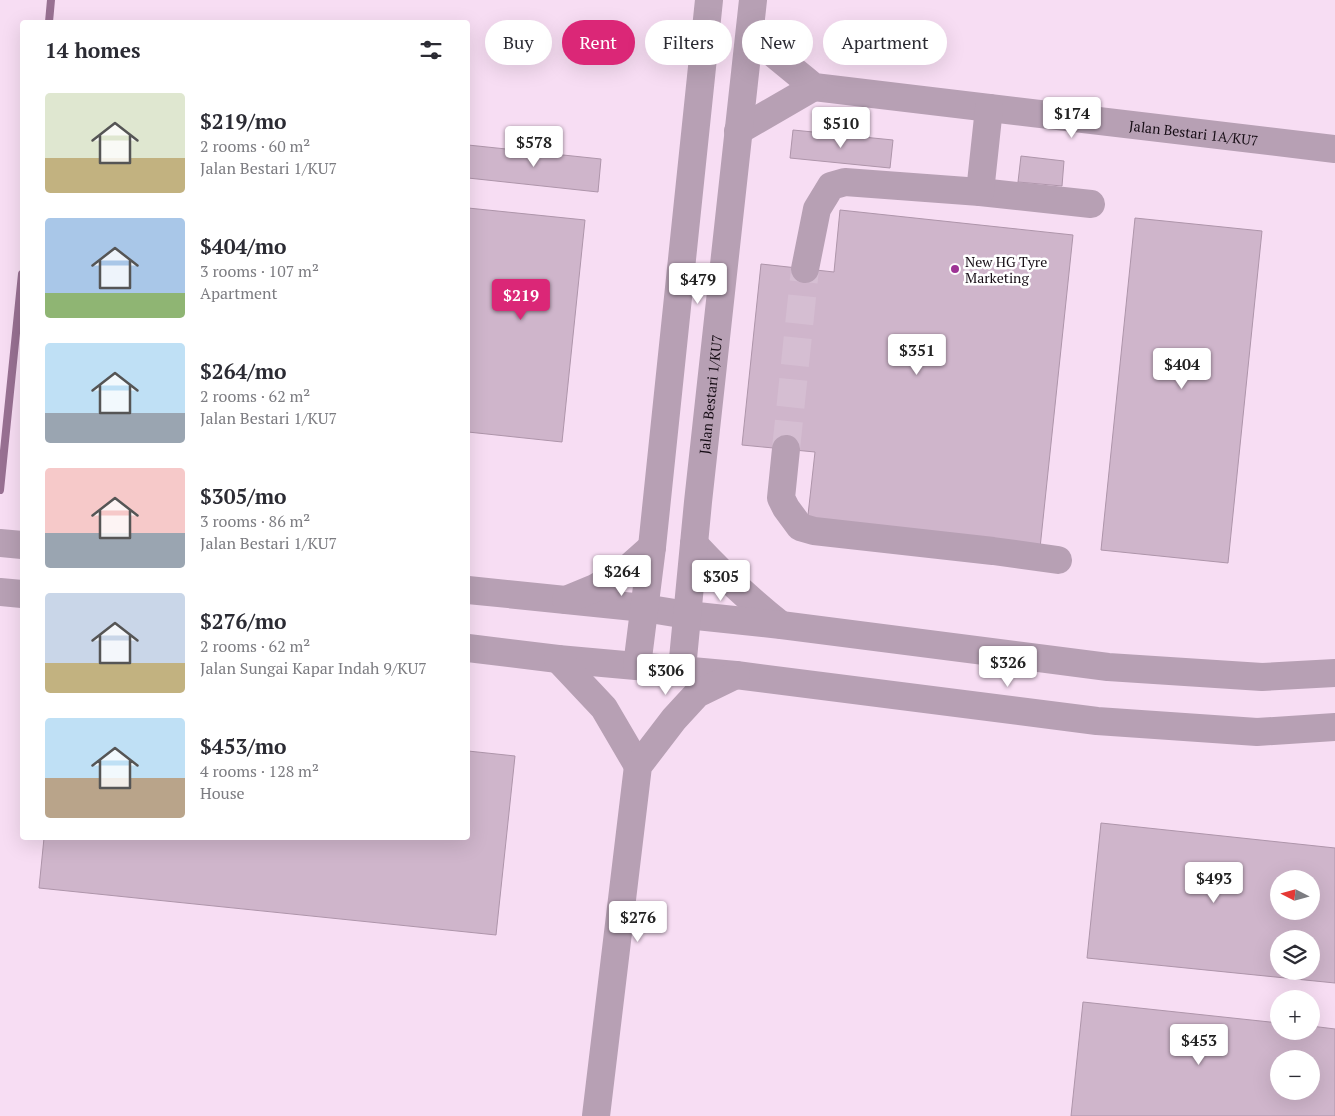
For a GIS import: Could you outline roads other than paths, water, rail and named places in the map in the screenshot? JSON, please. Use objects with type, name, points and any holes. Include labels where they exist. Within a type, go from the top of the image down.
[{"type":"street","points":[[637,666],[652,547],[709,0]]},
{"type":"street","name":"Jalan Bestari 1/KU7","points":[[752,20],[753,0]]},
{"type":"street","name":"Jalan Bestari 1/KU7","points":[[682,669],[746,65]]},
{"type":"street","points":[[738,131],[814,87],[787,65]]},
{"type":"street","name":"Jalan Bestari 1A/KU7","points":[[814,87],[1335,149]]},
{"type":"street","points":[[980,192],[988,108]]},
{"type":"street","points":[[805,269],[817,209],[831,186],[845,182],[980,192],[1090,204]]},
{"type":"street","points":[[786,449],[781,498],[800,527],[814,531],[1058,560]]},
{"type":"street","points":[[0,543],[20,545]]},
{"type":"street","points":[[694,544],[724,576],[781,625]]},
{"type":"street","points":[[565,600],[595,588],[625,571],[652,547]]},
{"type":"street","points":[[470,590],[644,608],[687,615],[1108,666],[1262,677],[1335,673]]},
{"type":"street","points":[[0,592],[20,594]]},
{"type":"street","points":[[470,648],[558,659],[736,675],[1097,720],[1257,732],[1335,727]]},
{"type":"street","points":[[558,659],[604,708],[638,766]]},
{"type":"street","points":[[596,1116],[638,766],[674,718],[697,694],[736,675]]},
{"type":"waterway","points":[[49,20],[51,0]]},
{"type":"waterway","points":[[0,490],[20,294]]},
{"type":"tunnel","points":[[786,449],[805,269]]},
{"type":"place","name":"New HG Tyre Marketing","points":[[955,269]]}]
